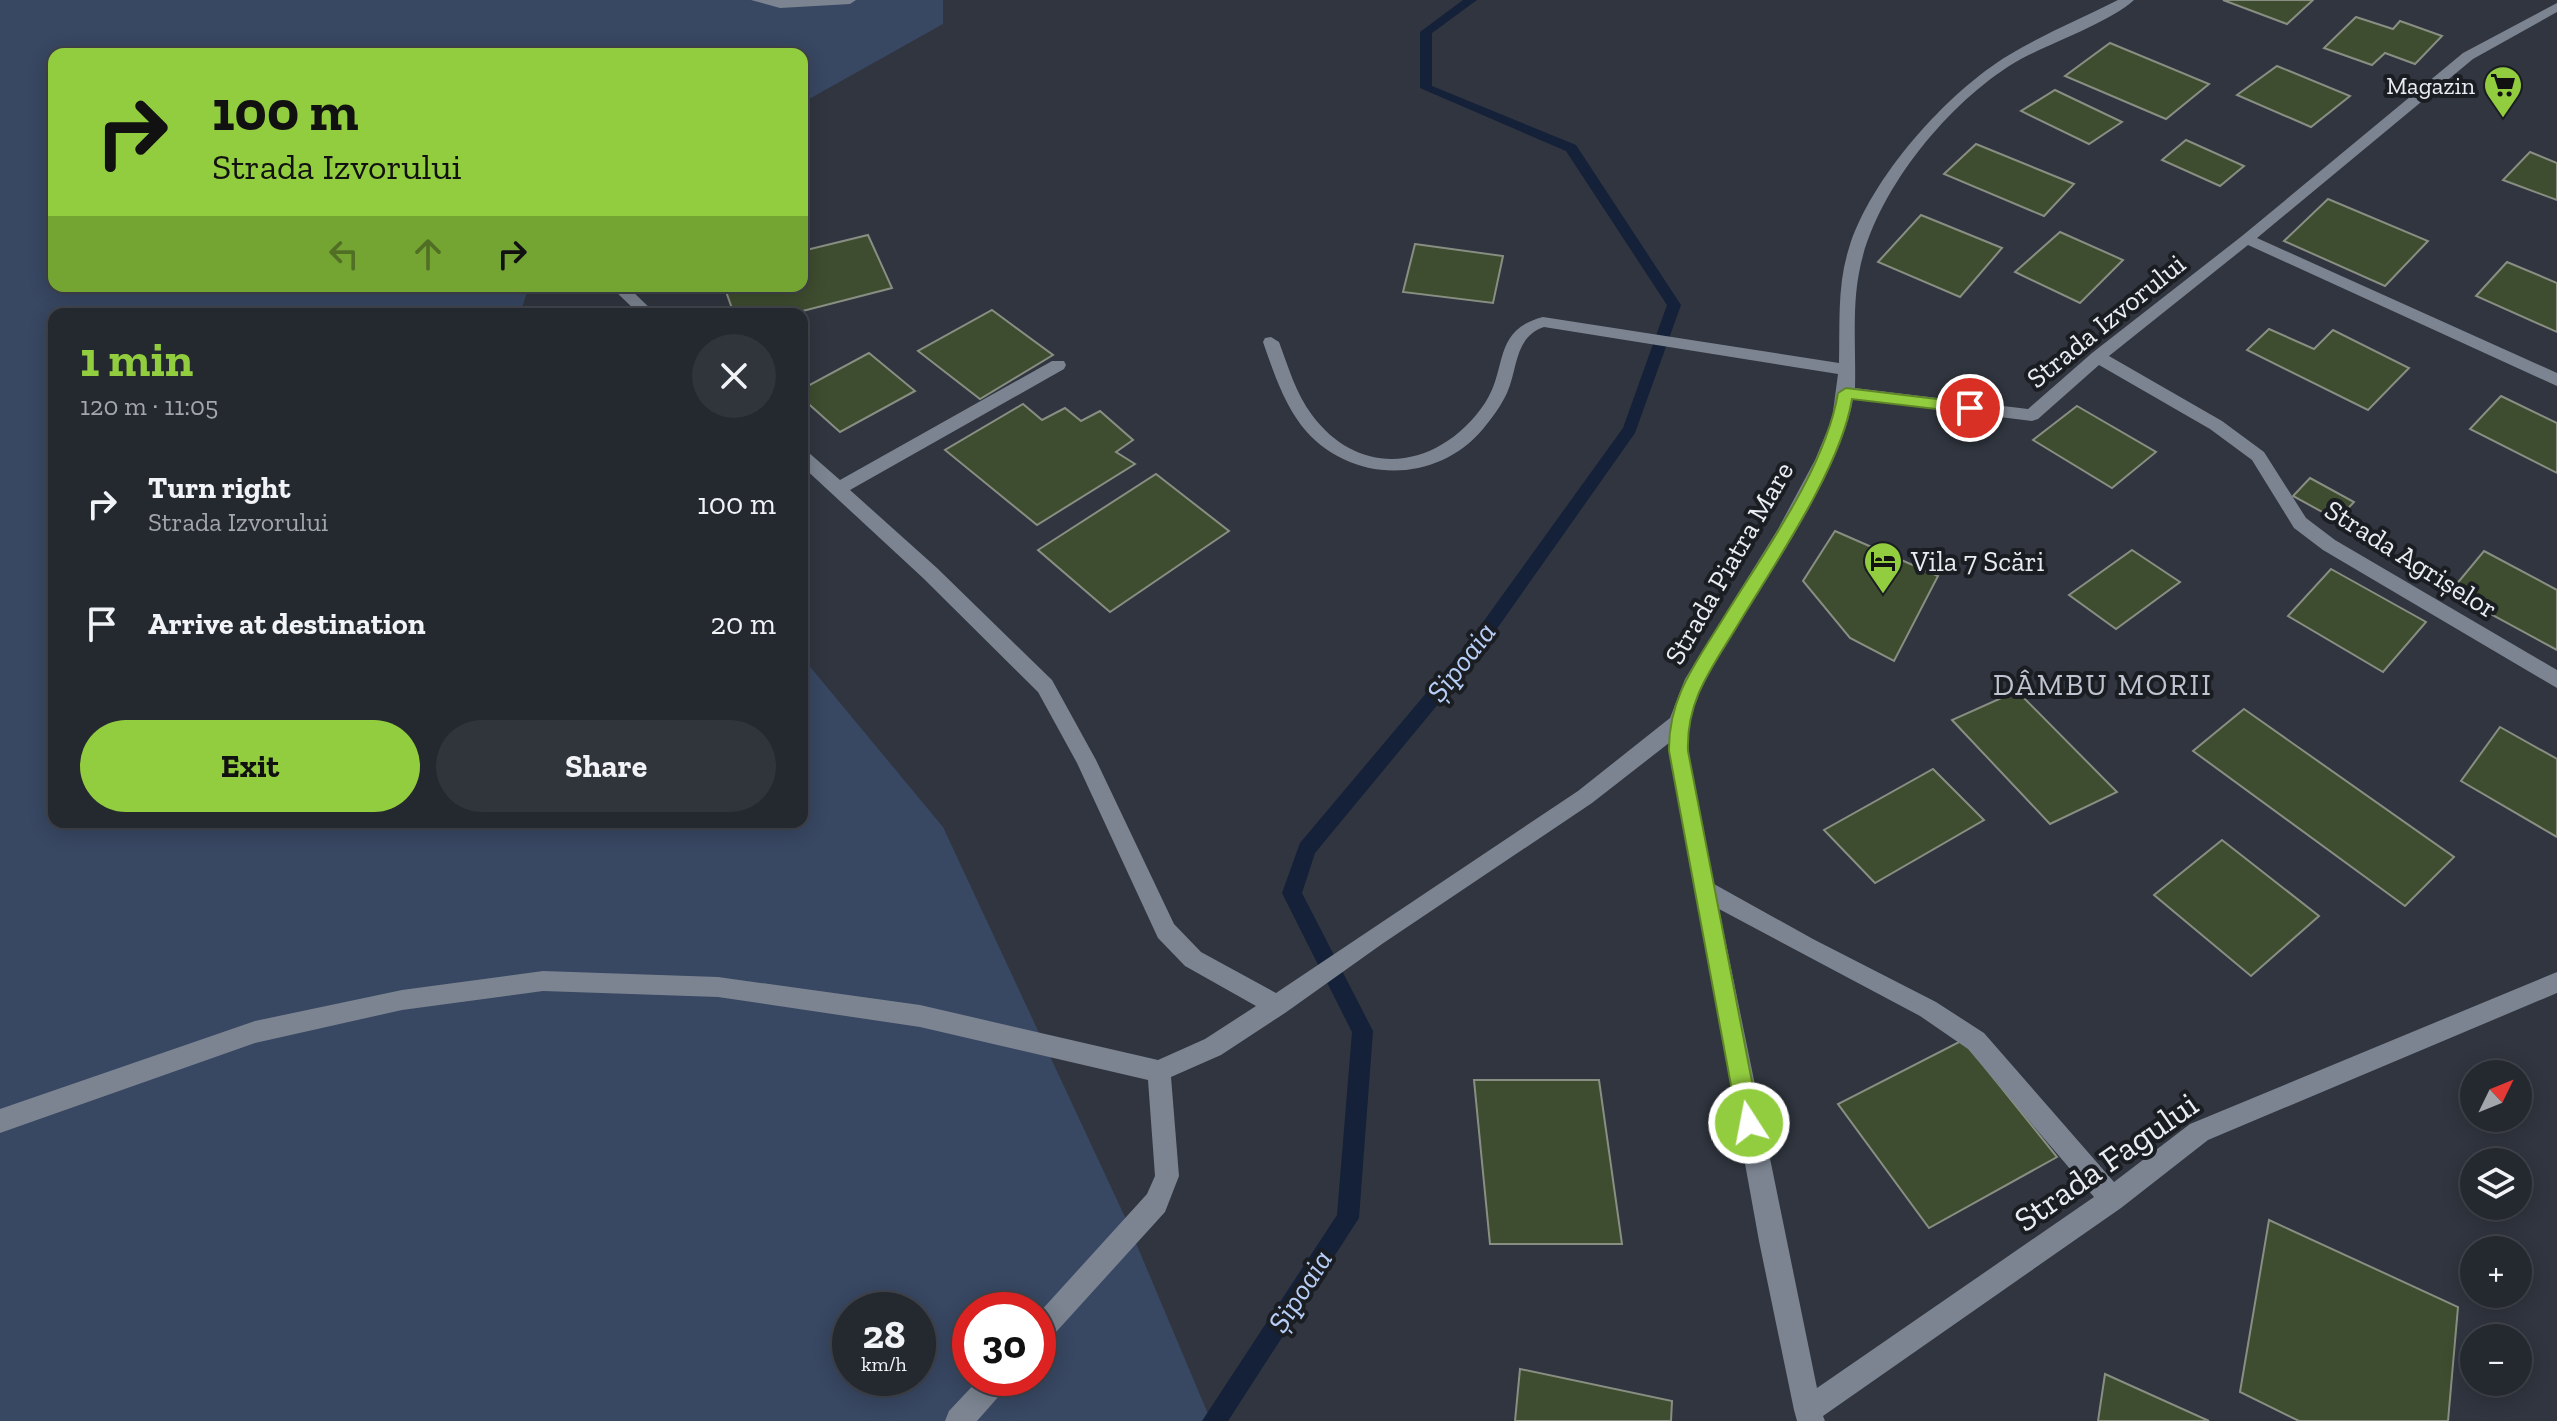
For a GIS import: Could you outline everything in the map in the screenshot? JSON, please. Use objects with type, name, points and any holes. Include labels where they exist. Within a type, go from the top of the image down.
[{"type":"street","points":[[757,0],[805,4],[850,0]]},
{"type":"street","name":"Strada Piatra Mare","points":[[1810,1415],[1704,889],[1679,751],[1678,723],[1692,685],[1785,532],[1824,460],[1841,419],[1846,393],[1850,276],[1857,246],[1881,197],[1910,153],[1944,114],[2013,58],[2128,0]]},
{"type":"street","name":"Strada Izvorului","points":[[1846,393],[2032,415],[2098,357],[2247,239],[2468,56],[2557,7]]},
{"type":"street","points":[[2247,239],[2557,380]]},
{"type":"street","points":[[624,292],[642,308]]},
{"type":"street","points":[[1271,342],[1293,397],[1312,428],[1341,453],[1375,466],[1398,469],[1431,459],[1466,437],[1494,403],[1517,333],[1528,324],[1543,322],[1847,370]]},
{"type":"street","name":"Strada Agrișelor","points":[[2098,357],[2216,425],[2258,456],[2300,523],[2329,545],[2557,680]]},
{"type":"street","points":[[838,489],[1058,365]]},
{"type":"street","points":[[808,462],[930,573],[1045,686],[1086,760],[1166,931],[1193,959],[1277,1006]]},
{"type":"street","points":[[0,1121],[255,1032],[402,1000],[543,981],[718,987],[920,1016],[1159,1071],[1213,1047],[1277,1006],[1374,937],[1585,797],[1678,723]]},
{"type":"street","points":[[1704,889],[1805,946],[1928,1009],[1976,1041],[2112,1199]]},
{"type":"street","name":"Strada Fagului","points":[[1810,1415],[2112,1199],[2199,1132],[2557,982]]},
{"type":"street","points":[[1056,1313],[1156,1203],[1167,1176],[1159,1071]]},
{"type":"street","points":[[959,1421],[982,1396]]},
{"type":"shaded area","points":[[0,0],[943,0],[943,24],[808,100],[808,48],[48,48],[48,292],[527,292],[522,308],[48,308],[48,828],[808,828],[808,664],[943,827],[1125,1217],[1211,1421],[0,1421]]},
{"type":"building","points":[[2223,0],[2313,0],[2287,24]]},
{"type":"building","points":[[2356,17],[2393,29],[2400,21],[2442,36],[2415,64],[2385,53],[2372,65],[2324,48]]},
{"type":"building","points":[[2110,43],[2209,84],[2166,119],[2065,76]]},
{"type":"building","points":[[2277,66],[2350,96],[2311,127],[2237,95]]},
{"type":"building","points":[[2055,90],[2122,122],[2089,144],[2021,111]]},
{"type":"building","points":[[2186,140],[2244,166],[2220,186],[2162,160]]},
{"type":"building","points":[[1976,144],[2074,184],[2044,216],[1944,174]]},
{"type":"building","points":[[2530,152],[2557,163],[2557,200],[2503,180]]},
{"type":"building","points":[[2328,199],[2428,241],[2385,286],[2284,241]]},
{"type":"building","points":[[1921,215],[2002,248],[1960,297],[1878,262]]},
{"type":"building","points":[[2060,232],[2123,260],[2080,303],[2015,272]]},
{"type":"building","points":[[868,235],[892,288],[808,310],[732,308],[726,292],[808,292],[808,250]]},
{"type":"building","points":[[1415,244],[1503,256],[1493,303],[1403,292]]},
{"type":"building","points":[[2507,262],[2557,283],[2557,332],[2476,296]]},
{"type":"building","points":[[992,310],[1053,355],[980,399],[918,351]]},
{"type":"building","points":[[2269,329],[2314,349],[2333,330],[2409,368],[2368,410],[2247,350]]},
{"type":"building","points":[[869,353],[915,391],[840,432],[808,403],[808,386]]},
{"type":"building","points":[[2501,396],[2557,423],[2557,473],[2470,429]]},
{"type":"building","points":[[1023,404],[1042,420],[1065,408],[1081,421],[1100,411],[1133,440],[1116,452],[1135,464],[1037,525],[945,450]]},
{"type":"building","points":[[2077,406],[2156,452],[2112,488],[2033,440]]},
{"type":"building","points":[[1156,474],[1229,531],[1110,612],[1038,550]]},
{"type":"building","points":[[2310,478],[2354,502],[2337,520],[2293,496]]},
{"type":"building","points":[[1835,531],[1938,576],[1894,661],[1850,638],[1803,581]]},
{"type":"building","points":[[2132,550],[2180,582],[2116,629],[2069,595]]},
{"type":"building","points":[[2484,551],[2557,590],[2557,650],[2450,592]]},
{"type":"building","points":[[2331,569],[2426,622],[2383,672],[2288,616]]},
{"type":"building","points":[[2017,691],[2117,792],[2050,824],[1952,720]]},
{"type":"building","points":[[2244,709],[2454,857],[2405,906],[2193,751]]},
{"type":"building","points":[[2500,727],[2557,759],[2557,837],[2461,781]]},
{"type":"building","points":[[1933,769],[1984,820],[1875,883],[1824,830]]},
{"type":"building","points":[[2222,840],[2319,916],[2251,976],[2154,895]]},
{"type":"building","points":[[1963,1040],[2057,1157],[1929,1228],[1838,1104]]},
{"type":"building","points":[[1474,1080],[1599,1080],[1622,1244],[1490,1244]]},
{"type":"building","points":[[2269,1220],[2458,1307],[2448,1421],[2299,1421],[2240,1392]]},
{"type":"building","points":[[1520,1369],[1672,1401],[1671,1421],[1515,1421]]},
{"type":"building","points":[[2105,1374],[2209,1421],[2098,1421]]},
{"type":"waterway","name":"Șipoaia","points":[[1214,1421],[1348,1218],[1363,1031],[1292,893],[1307,849],[1471,652],[1630,429],[1674,305],[1571,148],[1426,88],[1426,32],[1471,0]]},
{"type":"place","name":"Magazin","points":[[2503,119]]},
{"type":"place","name":"Vila 7 Scări","points":[[1883,595]]},
{"type":"district","name":"DÂMBU MORII","points":[[2103,685]]},
{"type":"route","points":[[1749,1123],[1679,751],[1678,723],[1692,685],[1785,532],[1824,460],[1841,419],[1846,393],[1970,408]]}]
